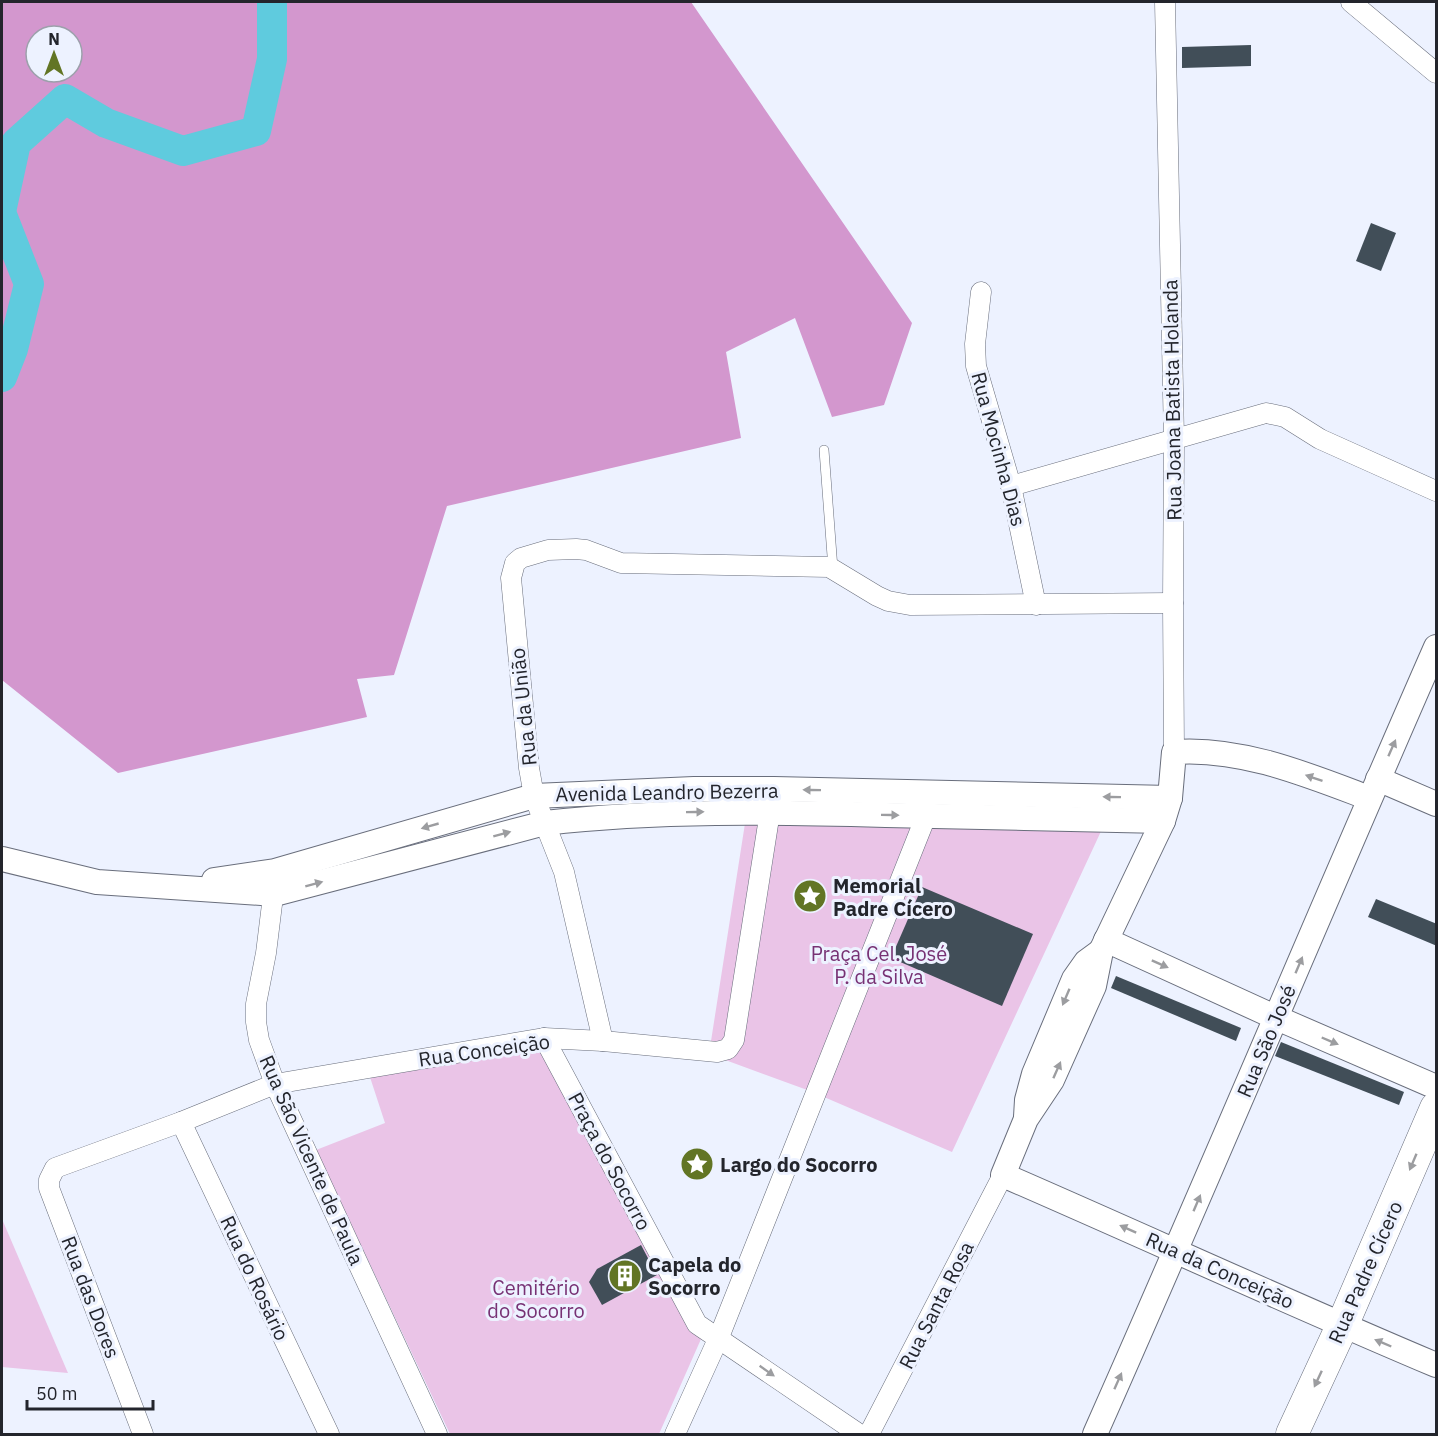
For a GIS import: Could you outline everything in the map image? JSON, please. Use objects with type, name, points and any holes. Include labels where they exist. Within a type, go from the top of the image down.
[{"type":"highway","name":"Rua Padre Cícero","points":[[1292,1434],[1437,1108]]},
{"type":"street","name":"Rua Joana Batista Holanda","points":[[1166,2],[1174,439],[1174,752],[1170,798]]},
{"type":"street","points":[[1351,2],[1437,73]]},
{"type":"street","name":"Rua Mocinha Dias","points":[[981,292],[975,344],[976,366],[1011,486],[1036,605]]},
{"type":"street","points":[[1011,486],[1257,415],[1276,414],[1285,417],[1320,439],[1437,491]]},
{"type":"street","name":"Rua da União","points":[[603,1041],[564,872],[534,796],[529,768],[511,578],[515,563],[532,554],[576,549],[586,550],[621,563],[833,569]]},
{"type":"street","points":[[833,569],[877,596],[898,603],[1036,605],[1173,603]]},
{"type":"street","name":"Rua São José","points":[[1095,1434],[1177,1250],[1374,788],[1437,647]]},
{"type":"street","points":[[1174,752],[1202,752],[1243,758],[1437,804]]},
{"type":"street","name":"Avenida Leandro Bezerra","points":[[275,883],[534,796],[659,790],[926,816],[1163,821]]},
{"type":"street","points":[[1003,1175],[1026,1119],[1052,1080],[1094,986],[1103,946],[1163,821],[1170,798]]},
{"type":"street","name":"Avenida Leandro Bezerra","points":[[2,859],[97,882],[152,887],[275,883],[545,823],[694,812],[772,800],[1170,798]]},
{"type":"street","name":"Rua Conceição","points":[[63,1164],[181,1122],[275,1084],[544,1038],[717,1052],[728,1049],[732,1045],[735,1033],[772,800]]},
{"type":"street","points":[[675,1434],[719,1337],[926,816]]},
{"type":"street","name":"Rua São Vicente de Paula","points":[[275,883],[256,1004],[259,1040],[275,1084],[437,1434]]},
{"type":"street","points":[[1103,946],[1437,1087]]},
{"type":"street","name":"Praça do Socorro","points":[[544,1038],[697,1324],[859,1434]]},
{"type":"street","name":"Rua do Rosário","points":[[181,1122],[329,1434]]},
{"type":"street","name":"Rua das Dores","points":[[63,1164],[52,1174],[49,1188],[143,1434]]},
{"type":"street","name":"Rua da Conceição","points":[[1003,1175],[1177,1250],[1342,1326],[1437,1365]]},
{"type":"street","name":"Rua Santa Rosa","points":[[869,1434],[1003,1175]]},
{"type":"lane","points":[[824,450],[833,569]]},
{"type":"green space","name":"Praça Cel. José P. da Silva","points":[[746,817],[1103,827],[952,1152],[810,1091],[709,1054]]},
{"type":"green space","name":"Cemitério do Socorro","points":[[549,1048],[705,1330],[659,1434],[450,1434],[316,1150],[385,1123],[367,1068]]},
{"type":"green space","points":[[2,1219],[68,1373],[2,1367]]},
{"type":"shaded area","points":[[2,2],[691,2],[912,323],[884,405],[832,417],[795,318],[726,352],[741,438],[447,506],[394,675],[357,679],[367,717],[118,773],[2,680]]},
{"type":"building","points":[[1251,45],[1251,66],[1182,68],[1182,47]]},
{"type":"building","points":[[1371,223],[1396,233],[1381,271],[1356,261]]},
{"type":"building","points":[[922,887],[1033,934],[1002,1006],[891,958]]},
{"type":"building","points":[[1376,899],[1437,924],[1437,946],[1368,917]]},
{"type":"building","points":[[1116,976],[1241,1028],[1236,1041],[1111,988]]},
{"type":"building","points":[[1281,1042],[1404,1092],[1399,1105],[1275,1056]]},
{"type":"building","name":"Capela do Socorro","points":[[641,1245],[657,1275],[602,1305],[589,1282],[597,1269]]},
{"type":"waterway","points":[[2,207],[16,143],[65,99],[106,123],[183,151],[256,131],[272,59],[272,2]]},
{"type":"waterway","points":[[2,215],[29,284],[13,349],[2,377]]},
{"type":"place","name":"Memorial Padre Cícero","points":[[810,896]]},
{"type":"place","name":"Largo do Socorro","points":[[697,1164]]},
{"type":"place","name":"Capela do Socorro","points":[[625,1276]]}]
